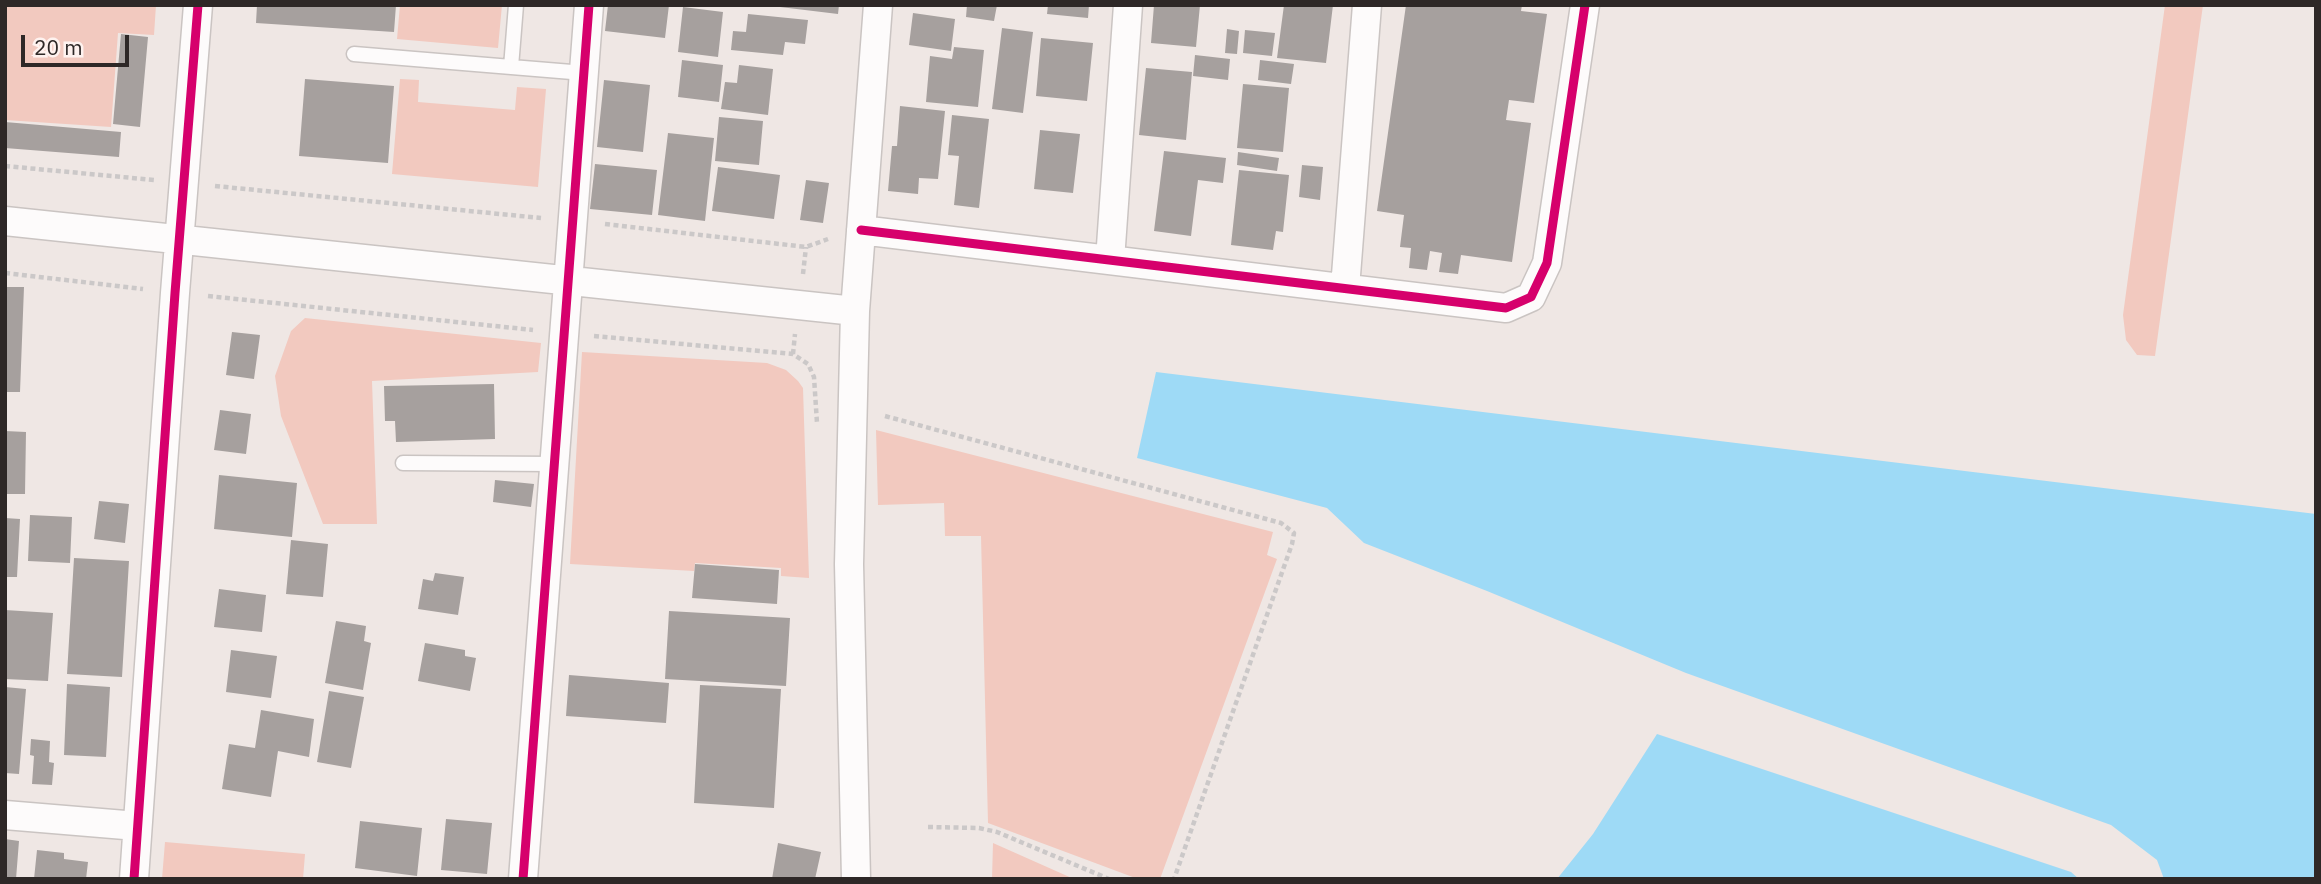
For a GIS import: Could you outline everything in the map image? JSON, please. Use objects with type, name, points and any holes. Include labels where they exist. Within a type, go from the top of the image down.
[{"type":"street","points":[[134,879],[198,5]]},
{"type":"street","points":[[523,879],[589,5]]},
{"type":"street","points":[[856,879],[849,564],[855,311],[847,231],[878,5]]},
{"type":"street","points":[[1110,260],[1128,5]]},
{"type":"street","points":[[1345,288],[1367,5]]},
{"type":"street","points":[[847,231],[1506,308],[1531,297],[1547,263],[1585,5]]},
{"type":"street","points":[[5,221],[855,311]]},
{"type":"street","points":[[5,815],[137,826]]},
{"type":"lane","points":[[512,67],[516,5]]},
{"type":"lane","points":[[354,54],[584,73]]},
{"type":"lane","points":[[404,463],[555,464]]},
{"type":"path","points":[[5,166],[573,221],[806,247],[847,231]]},
{"type":"path","points":[[816,397],[1281,523],[1294,533],[1174,879]]},
{"type":"path","points":[[928,827],[979,828],[997,832],[1109,879]]},
{"type":"shaded area","points":[[6,5],[156,5],[154,35],[118,33],[111,127],[5,120]]},
{"type":"shaded area","points":[[400,5],[502,5],[498,48],[397,39]]},
{"type":"shaded area","points":[[2165,5],[2203,5],[2155,356],[2137,355],[2126,340],[2123,315]]},
{"type":"shaded area","points":[[400,79],[419,80],[418,102],[515,110],[517,87],[546,89],[538,187],[392,174]]},
{"type":"shaded area","points":[[305,318],[541,343],[538,372],[372,381],[377,524],[323,524],[281,416],[275,376],[291,331]]},
{"type":"shaded area","points":[[582,352],[767,363],[786,370],[798,381],[803,388],[809,578],[781,576],[781,568],[695,563],[694,571],[570,564]]},
{"type":"shaded area","points":[[876,430],[1273,532],[1267,555],[1277,559],[1160,879],[1138,879],[988,823],[981,536],[945,536],[944,503],[878,505]]},
{"type":"shaded area","points":[[165,842],[305,854],[303,879],[162,879]]},
{"type":"shaded area","points":[[993,843],[1074,879],[992,879]]},
{"type":"water","points":[[1156,372],[2316,514],[2316,879],[2164,879],[2157,860],[2111,825],[1686,673],[1364,543],[1327,508],[1137,458]]},
{"type":"water","points":[[1657,734],[2071,872],[2079,879],[1557,879],[1593,834]]},
{"type":"building","points":[[257,5],[396,5],[394,32],[256,23]]},
{"type":"building","points":[[608,5],[669,5],[665,38],[605,31]]},
{"type":"building","points":[[780,5],[839,5],[838,14]]},
{"type":"building","points":[[967,5],[997,5],[994,21],[966,17]]},
{"type":"building","points":[[1048,5],[1089,5],[1088,18],[1047,14]]},
{"type":"building","points":[[1154,5],[1200,5],[1196,47],[1151,43]]},
{"type":"building","points":[[1284,5],[1333,5],[1326,63],[1277,58]]},
{"type":"building","points":[[1406,5],[1522,5],[1521,11],[1547,14],[1534,103],[1509,100],[1506,120],[1531,123],[1512,262],[1461,255],[1458,274],[1439,272],[1442,253],[1430,251],[1427,270],[1409,268],[1411,248],[1400,247],[1404,215],[1377,211]]},
{"type":"building","points":[[683,7],[723,12],[718,57],[678,52]]},
{"type":"building","points":[[913,13],[955,19],[951,51],[909,45]]},
{"type":"building","points":[[748,14],[808,20],[805,44],[785,42],[783,55],[731,50],[733,31],[746,32]]},
{"type":"building","points":[[1002,28],[1033,32],[1023,113],[992,109]]},
{"type":"building","points":[[1227,29],[1239,31],[1237,54],[1225,53]]},
{"type":"building","points":[[1245,30],[1275,33],[1272,56],[1243,53]]},
{"type":"building","points":[[121,34],[148,37],[140,127],[113,124]]},
{"type":"building","points":[[1041,38],[1093,43],[1087,101],[1036,96]]},
{"type":"building","points":[[954,47],[984,50],[978,107],[926,102],[930,56],[952,59]]},
{"type":"building","points":[[1195,55],[1230,59],[1228,80],[1193,76]]},
{"type":"building","points":[[682,60],[723,65],[719,102],[678,97]]},
{"type":"building","points":[[1260,60],[1294,64],[1291,84],[1258,80]]},
{"type":"building","points":[[739,65],[773,69],[768,115],[721,109],[725,82],[737,83]]},
{"type":"building","points":[[1146,68],[1192,72],[1186,140],[1139,135]]},
{"type":"building","points":[[305,79],[394,86],[388,163],[299,156]]},
{"type":"building","points":[[604,80],[650,85],[643,152],[597,147]]},
{"type":"building","points":[[1243,84],[1289,88],[1283,152],[1237,148]]},
{"type":"building","points":[[900,106],[945,111],[938,179],[919,178],[918,194],[888,191],[892,146],[897,146]]},
{"type":"building","points":[[952,115],[989,119],[979,208],[954,205],[959,156],[948,155]]},
{"type":"building","points":[[719,117],[763,121],[759,165],[715,161]]},
{"type":"building","points":[[5,122],[121,132],[119,157],[5,148]]},
{"type":"building","points":[[1040,130],[1080,134],[1073,193],[1034,189]]},
{"type":"building","points":[[668,133],[714,138],[705,221],[658,215]]},
{"type":"building","points":[[1164,151],[1226,158],[1223,183],[1198,180],[1191,236],[1154,231]]},
{"type":"building","points":[[1238,152],[1279,158],[1277,171],[1237,165]]},
{"type":"building","points":[[595,164],[657,170],[652,215],[590,209]]},
{"type":"building","points":[[1302,165],[1323,167],[1320,200],[1299,197]]},
{"type":"building","points":[[718,167],[780,175],[774,219],[712,211]]},
{"type":"building","points":[[1239,170],[1289,175],[1283,232],[1276,231],[1273,250],[1231,245]]},
{"type":"building","points":[[806,180],[829,183],[823,223],[800,220]]},
{"type":"building","points":[[5,287],[24,287],[20,392],[5,392]]},
{"type":"building","points":[[232,332],[260,335],[254,379],[226,375]]},
{"type":"building","points":[[494,384],[495,439],[396,442],[395,421],[385,421],[384,386]]},
{"type":"building","points":[[220,410],[251,414],[246,454],[214,450]]},
{"type":"building","points":[[5,431],[26,432],[25,494],[5,494]]},
{"type":"building","points":[[219,475],[297,483],[292,537],[214,529]]},
{"type":"building","points":[[495,480],[534,484],[531,507],[493,502]]},
{"type":"building","points":[[99,501],[129,504],[125,543],[94,539]]},
{"type":"building","points":[[30,515],[72,517],[70,563],[28,561]]},
{"type":"building","points":[[5,518],[20,519],[17,577],[5,577]]},
{"type":"building","points":[[291,540],[328,544],[323,597],[286,594]]},
{"type":"building","points":[[74,558],[129,561],[122,677],[67,674]]},
{"type":"building","points":[[695,564],[779,570],[777,604],[692,598]]},
{"type":"building","points":[[435,573],[464,577],[458,615],[418,609],[423,579],[433,581]]},
{"type":"building","points":[[219,589],[266,595],[262,632],[214,627]]},
{"type":"building","points":[[5,610],[53,613],[48,681],[5,679]]},
{"type":"building","points":[[669,611],[790,618],[786,686],[665,679]]},
{"type":"building","points":[[336,621],[366,626],[364,641],[371,643],[363,690],[325,683]]},
{"type":"building","points":[[425,643],[465,650],[465,656],[476,658],[470,691],[418,681]]},
{"type":"building","points":[[231,650],[277,656],[271,698],[226,692]]},
{"type":"building","points":[[569,675],[669,683],[666,723],[566,716]]},
{"type":"building","points":[[67,684],[110,687],[106,757],[64,755]]},
{"type":"building","points":[[700,685],[781,689],[774,808],[694,803]]},
{"type":"building","points":[[5,687],[26,689],[19,774],[5,773]]},
{"type":"building","points":[[329,691],[364,697],[351,768],[317,762]]},
{"type":"building","points":[[261,710],[314,719],[309,757],[278,751],[271,797],[222,789],[229,744],[255,748]]},
{"type":"building","points":[[31,739],[50,741],[49,762],[54,763],[52,785],[32,784],[34,756],[30,755]]},
{"type":"building","points":[[446,819],[492,823],[487,874],[441,870]]},
{"type":"building","points":[[360,821],[422,828],[417,876],[355,868]]},
{"type":"building","points":[[5,839],[19,841],[16,879],[5,879]]},
{"type":"building","points":[[778,843],[821,852],[815,879],[772,879]]},
{"type":"building","points":[[37,850],[64,853],[64,859],[88,862],[86,879],[34,879]]},
{"type":"cycle path","points":[[134,879],[198,5]]},
{"type":"cycle path","points":[[523,879],[589,5]]},
{"type":"cycle path","points":[[861,230],[1506,308],[1531,297],[1547,263],[1585,5]]}]
